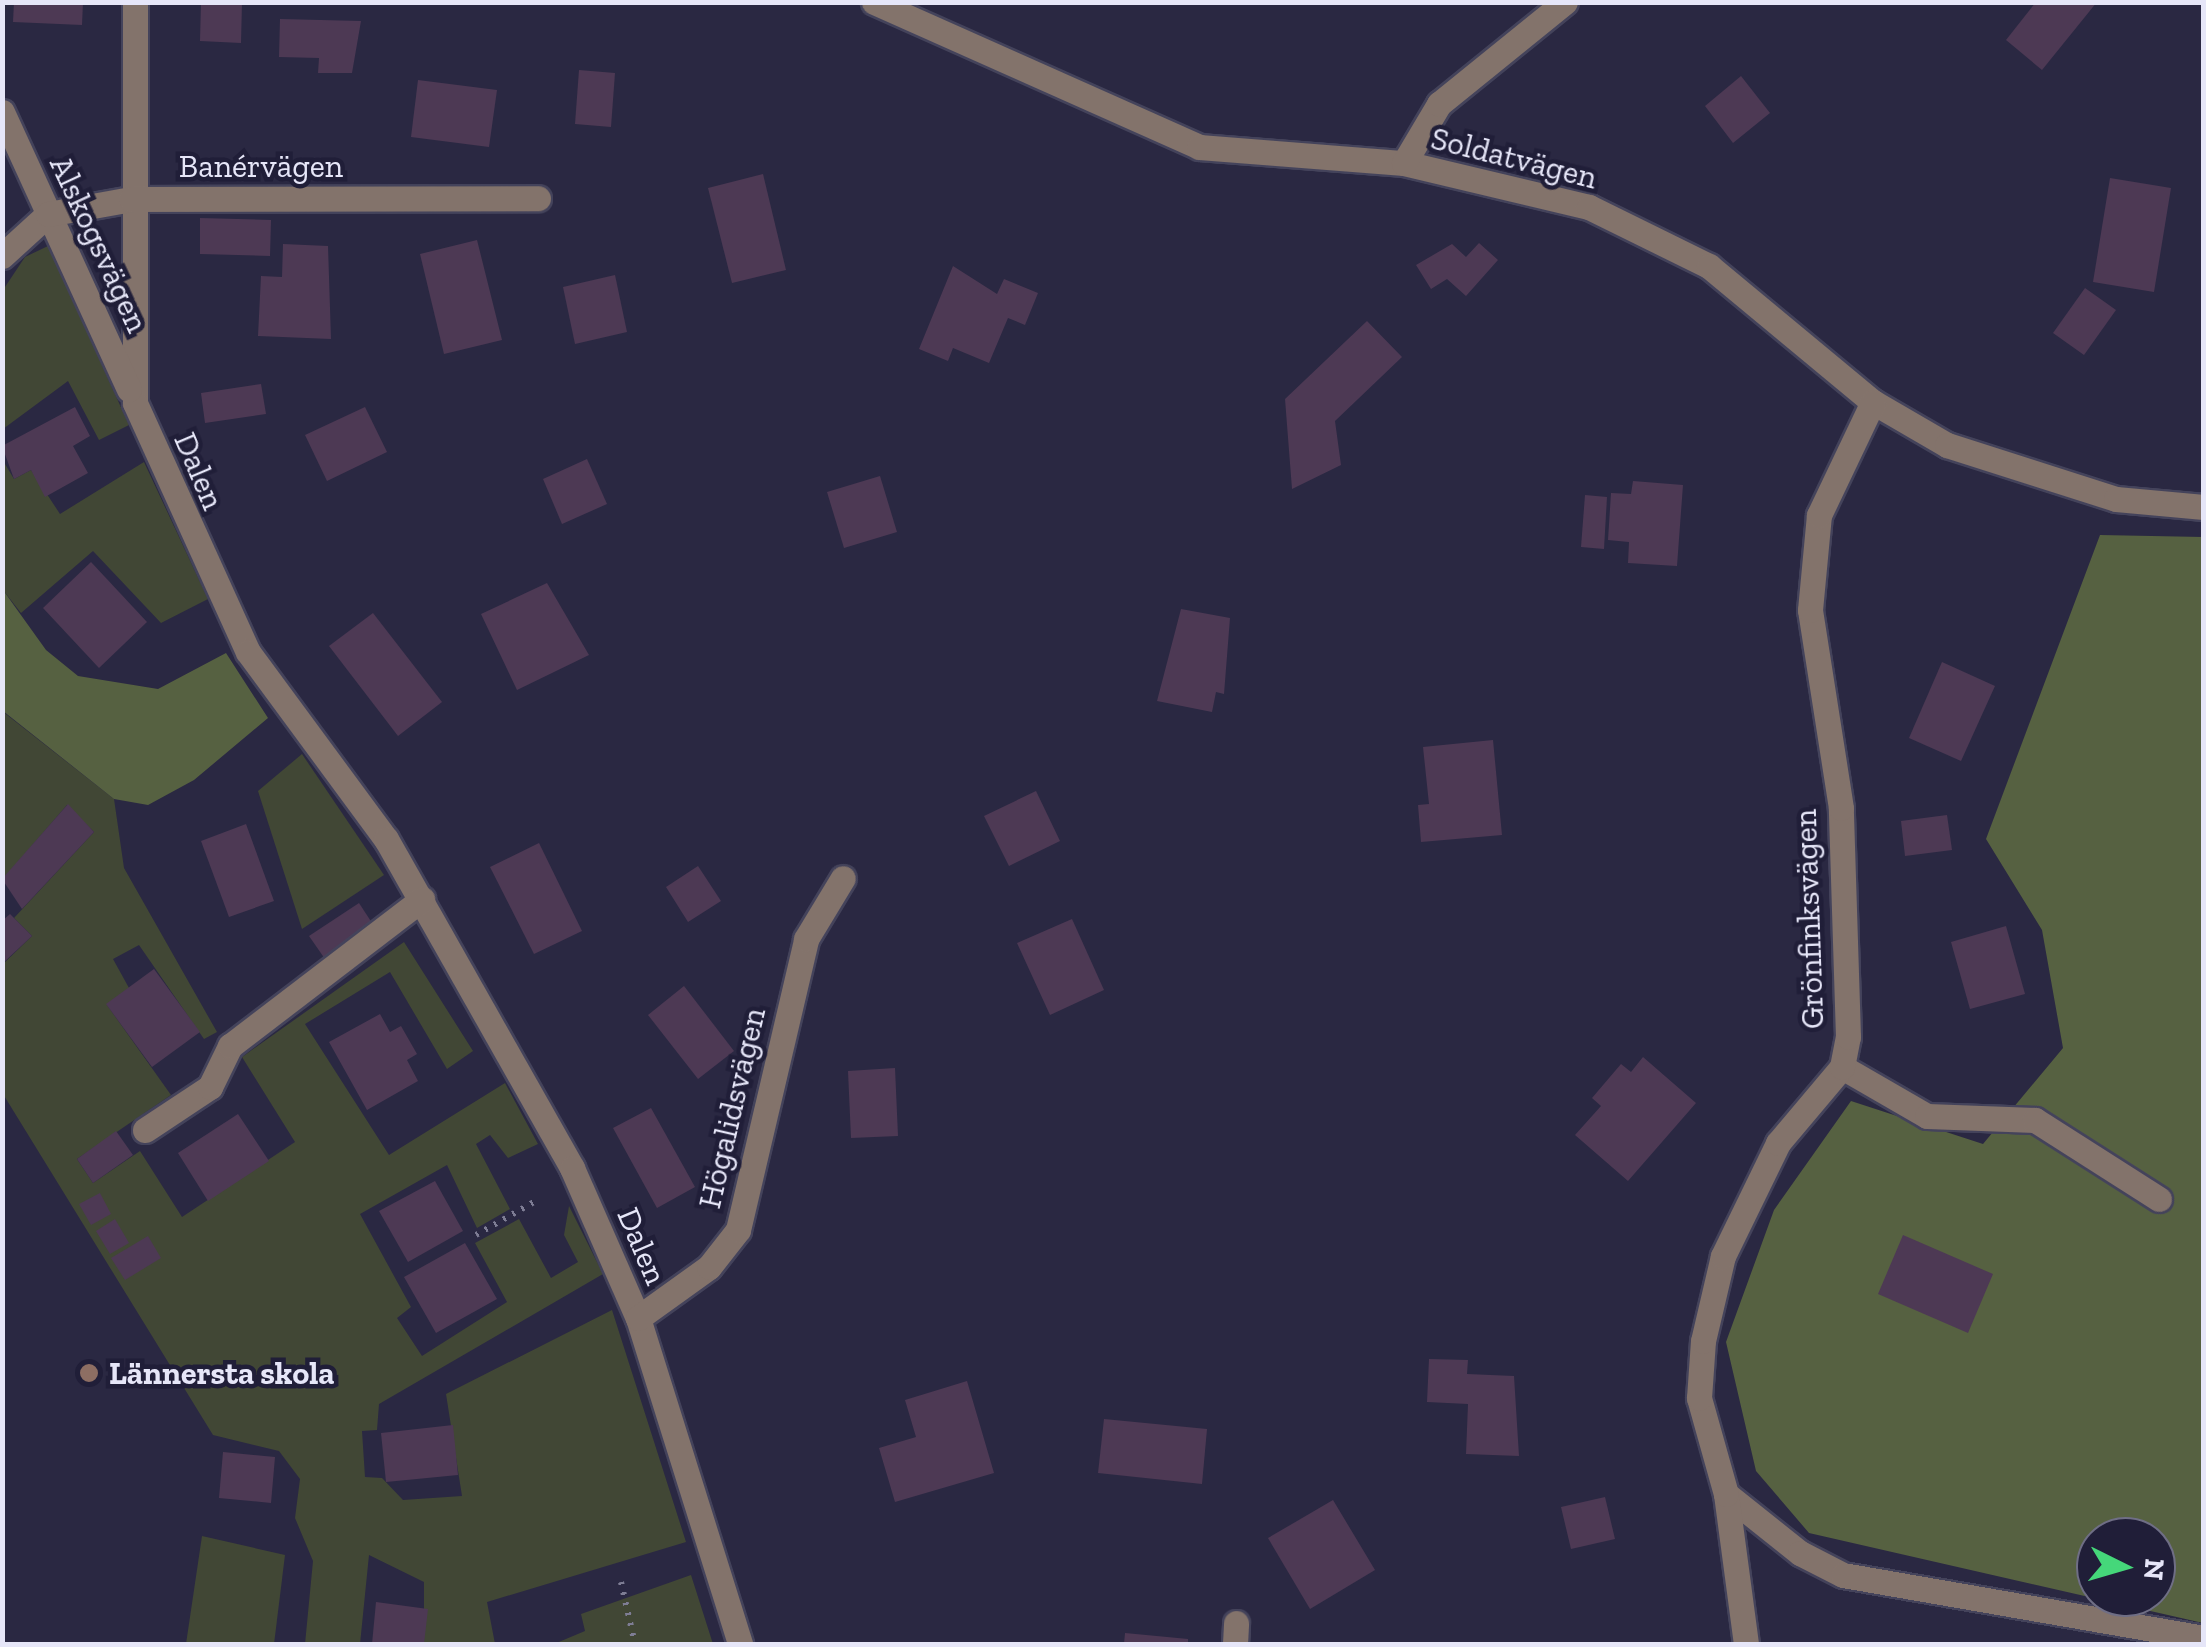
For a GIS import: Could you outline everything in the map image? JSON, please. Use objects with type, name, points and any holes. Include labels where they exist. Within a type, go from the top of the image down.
[{"type":"street","name":"Dalen","points":[[135,2],[131,199],[135,403],[248,652],[346,776],[422,899],[551,1126],[638,1318],[740,1644]]},
{"type":"street","points":[[1404,163],[1439,104],[1566,2]]},
{"type":"street","name":"Soldatvägen","points":[[878,4],[1199,147],[1404,163],[1589,207],[1709,266],[1873,402],[1947,445],[2028,476],[2116,499],[2204,507]]},
{"type":"street","name":"Alskogsvägen","points":[[2,112],[135,403]]},
{"type":"street","name":"Banérvägen","points":[[48,214],[131,199],[538,198]]},
{"type":"street","points":[[2,256],[48,214]]},
{"type":"street","name":"Grönfinksvägen","points":[[1746,1644],[1726,1494],[1699,1398],[1714,1286],[1778,1143],[1842,1067],[1842,826],[1810,610],[1820,515],[1873,402]]},
{"type":"street","name":"Högalidsvägen","points":[[638,1318],[709,1267],[738,1230],[806,939],[843,878]]},
{"type":"street","points":[[145,1130],[210,1086],[230,1046],[422,899]]},
{"type":"street","points":[[1842,1067],[1927,1116],[2035,1120],[2159,1199]]},
{"type":"street","points":[[1726,1494],[1800,1553],[1843,1575],[2204,1638]]},
{"type":"path","points":[[476,1235],[539,1199]]},
{"type":"path","points":[[621,1582],[634,1644]]},
{"type":"green space","points":[[48,246],[129,425],[99,440],[68,381],[3,429],[3,290],[25,257]]},
{"type":"green space","points":[[2,459],[14,479],[31,470],[60,514],[144,462],[208,599],[161,623],[93,551],[21,613],[3,590]]},
{"type":"green space","points":[[2100,535],[2203,537],[2203,1623],[2176,1617],[2176,1517],[2076,1517],[2076,1594],[1809,1533],[1756,1471],[1726,1342],[1774,1210],[1851,1101],[1983,1144],[2063,1048],[2042,930],[1986,839]]},
{"type":"green space","points":[[3,590],[46,650],[78,676],[158,689],[226,653],[268,718],[194,780],[148,805],[114,799],[3,711]]},
{"type":"green space","points":[[2,711],[114,799],[124,868],[217,1032],[204,1039],[139,945],[113,959],[129,988],[107,1005],[171,1095],[77,1159],[93,1183],[140,1151],[182,1217],[295,1142],[242,1057],[404,942],[473,1051],[447,1069],[390,972],[305,1024],[389,1155],[505,1083],[538,1144],[508,1158],[490,1135],[476,1144],[510,1209],[477,1228],[447,1165],[360,1214],[411,1307],[397,1318],[422,1356],[507,1302],[475,1243],[519,1219],[551,1278],[578,1262],[564,1235],[569,1206],[603,1274],[379,1404],[377,1430],[362,1431],[365,1477],[382,1478],[403,1500],[462,1496],[446,1394],[612,1310],[686,1542],[487,1602],[495,1644],[424,1644],[424,1582],[369,1555],[360,1644],[305,1644],[313,1561],[295,1518],[300,1479],[279,1451],[213,1435],[3,1094],[3,964],[32,936],[14,918],[94,832],[67,805],[3,879]]},
{"type":"green space","points":[[302,754],[384,875],[302,929],[258,791]]},
{"type":"green space","points":[[202,1536],[285,1555],[274,1644],[186,1644]]},
{"type":"green space","points":[[691,1575],[713,1644],[554,1644],[585,1631],[581,1614]]},
{"type":"building","points":[[14,2],[83,2],[82,25],[13,22]]},
{"type":"building","points":[[201,2],[242,2],[241,43],[200,41]]},
{"type":"building","points":[[2036,2],[2097,2],[2042,70],[2006,40]]},
{"type":"building","points":[[280,19],[361,21],[352,73],[318,73],[319,58],[279,57]]},
{"type":"building","points":[[579,70],[615,73],[611,127],[575,124]]},
{"type":"building","points":[[1741,76],[1770,113],[1733,143],[1705,106]]},
{"type":"building","points":[[418,80],[497,90],[489,147],[411,137]]},
{"type":"building","points":[[763,174],[786,270],[732,283],[708,188]]},
{"type":"building","points":[[2110,178],[2171,188],[2154,292],[2093,282]]},
{"type":"building","points":[[200,218],[271,220],[270,256],[200,254]]},
{"type":"building","points":[[477,240],[502,340],[444,354],[420,254]]},
{"type":"building","points":[[1479,243],[1498,260],[1466,296],[1447,279],[1431,289],[1416,265],[1452,244],[1466,257]]},
{"type":"building","points":[[283,244],[328,246],[331,339],[258,336],[261,276],[282,277]]},
{"type":"building","points":[[953,266],[997,294],[1004,279],[1038,293],[1025,325],[1008,318],[989,363],[953,348],[948,361],[919,349]]},
{"type":"building","points":[[615,275],[627,332],[575,344],[563,287]]},
{"type":"building","points":[[2085,288],[2116,310],[2084,355],[2053,333]]},
{"type":"building","points":[[1367,321],[1402,357],[1335,421],[1341,465],[1292,489],[1285,399]]},
{"type":"building","points":[[261,384],[266,414],[205,423],[201,393]]},
{"type":"building","points":[[75,407],[90,436],[73,446],[88,473],[45,497],[31,470],[14,479],[2,446]]},
{"type":"building","points":[[365,407],[387,452],[327,481],[305,435]]},
{"type":"building","points":[[587,459],[607,504],[562,524],[543,479]]},
{"type":"building","points":[[880,476],[897,532],[844,548],[827,492]]},
{"type":"building","points":[[1633,481],[1683,485],[1677,566],[1628,563],[1629,542],[1608,540],[1611,493],[1631,494]]},
{"type":"building","points":[[1585,495],[1607,497],[1604,549],[1581,547]]},
{"type":"building","points":[[91,562],[147,622],[99,668],[43,608]]},
{"type":"building","points":[[547,583],[589,655],[517,690],[481,614]]},
{"type":"building","points":[[1181,609],[1230,618],[1224,694],[1216,692],[1212,712],[1157,701]]},
{"type":"building","points":[[373,613],[442,702],[398,736],[329,646]]},
{"type":"building","points":[[1942,662],[1995,686],[1961,761],[1909,738]]},
{"type":"building","points":[[1493,740],[1502,835],[1421,842],[1418,805],[1429,804],[1423,747]]},
{"type":"building","points":[[1036,791],[1060,841],[1009,866],[984,816]]},
{"type":"building","points":[[68,804],[94,832],[22,909],[2,879]]},
{"type":"building","points":[[1947,815],[1952,850],[1905,856],[1901,821]]},
{"type":"building","points":[[246,824],[274,901],[229,917],[201,841]]},
{"type":"building","points":[[539,843],[582,931],[534,954],[490,867]]},
{"type":"building","points":[[698,866],[721,901],[688,922],[666,887]]},
{"type":"building","points":[[359,903],[374,926],[325,959],[309,936]]},
{"type":"building","points":[[10,914],[32,936],[2,964],[2,921]]},
{"type":"building","points":[[1072,919],[1104,990],[1050,1015],[1017,943]]},
{"type":"building","points":[[2006,926],[2025,994],[1970,1009],[1951,942]]},
{"type":"building","points":[[154,969],[200,1032],[152,1067],[106,1004]]},
{"type":"building","points":[[684,986],[734,1051],[698,1079],[648,1015]]},
{"type":"building","points":[[380,1014],[390,1032],[401,1026],[417,1054],[407,1060],[418,1081],[367,1110],[329,1042]]},
{"type":"building","points":[[1643,1057],[1696,1103],[1628,1181],[1575,1135],[1601,1106],[1592,1098],[1621,1064],[1631,1072]]},
{"type":"building","points":[[895,1068],[898,1136],[851,1138],[848,1071]]},
{"type":"building","points":[[651,1108],[695,1187],[657,1208],[613,1128]]},
{"type":"building","points":[[238,1114],[269,1161],[208,1201],[178,1153]]},
{"type":"building","points":[[116,1131],[133,1155],[93,1183],[77,1159]]},
{"type":"building","points":[[435,1181],[463,1231],[408,1262],[379,1211]]},
{"type":"building","points":[[100,1193],[111,1214],[91,1225],[79,1204]]},
{"type":"building","points":[[115,1219],[129,1243],[110,1254],[96,1231]]},
{"type":"building","points":[[1903,1235],[1993,1274],[1968,1333],[1878,1294]]},
{"type":"building","points":[[148,1236],[161,1258],[125,1280],[111,1258]]},
{"type":"building","points":[[465,1243],[497,1299],[436,1333],[404,1277]]},
{"type":"building","points":[[1429,1359],[1468,1360],[1467,1374],[1514,1376],[1519,1456],[1466,1454],[1468,1404],[1427,1402]]},
{"type":"building","points":[[967,1381],[994,1473],[895,1502],[879,1448],[916,1437],[905,1400]]},
{"type":"building","points":[[1104,1419],[1207,1429],[1202,1484],[1098,1473]]},
{"type":"building","points":[[453,1425],[458,1475],[386,1482],[381,1433]]},
{"type":"building","points":[[223,1452],[275,1457],[271,1503],[219,1498]]},
{"type":"building","points":[[1605,1497],[1615,1539],[1571,1549],[1561,1507]]},
{"type":"building","points":[[1333,1500],[1375,1570],[1310,1609],[1268,1538]]},
{"type":"building","points":[[376,1602],[428,1609],[424,1644],[372,1644]]},
{"type":"building","points":[[1125,1633],[1188,1639],[1188,1644],[1124,1644]]},
{"type":"place","name":"Lännersta skola","points":[[89,1373]]}]
